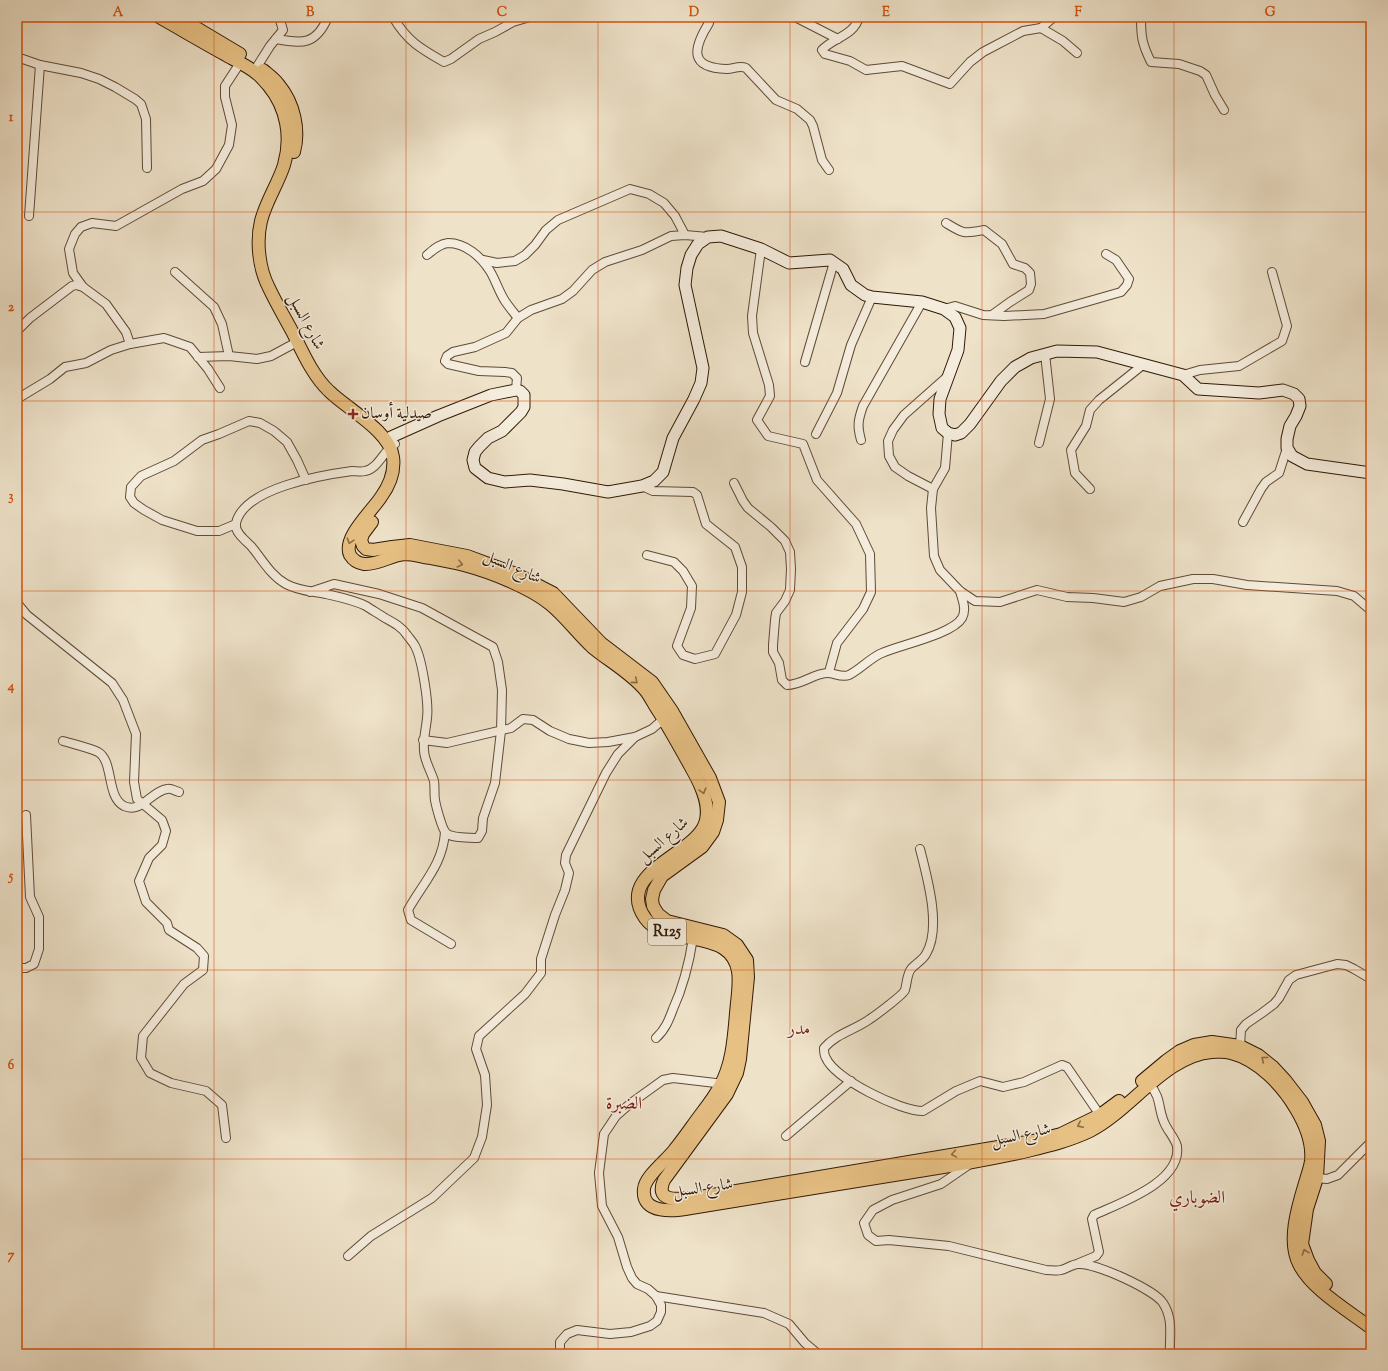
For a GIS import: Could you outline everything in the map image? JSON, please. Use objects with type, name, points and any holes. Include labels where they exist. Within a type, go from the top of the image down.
[{"type":"main road","name":"شارع السبل","points":[[159,17],[256,73],[272,90],[283,109],[288,133],[288,148],[283,169],[264,211],[260,225],[260,255],[266,283],[320,382],[332,394],[393,443]]},
{"type":"main road","name":"شارع السبل","points":[[178,17],[258,65],[279,84],[289,100],[297,132],[296,146],[289,171],[279,192],[268,225],[266,252],[273,279],[324,376],[336,389],[363,409],[393,443],[398,460],[398,472],[389,499],[363,534],[361,540],[362,546],[366,549],[373,550],[410,545],[467,556],[516,574],[553,593],[601,643],[652,682],[701,785],[707,807],[707,818],[703,828],[694,839],[658,866],[642,883],[638,898],[642,913],[649,923],[660,930],[720,945],[731,955],[737,966],[739,980],[731,1057],[727,1072],[727,1094],[664,1180],[661,1186],[661,1192],[664,1196],[679,1200],[694,1198],[1033,1141],[1061,1134],[1102,1119],[1179,1063],[1191,1057],[1209,1052],[1230,1052],[1253,1062],[1280,1086],[1296,1108],[1307,1129],[1310,1143],[1311,1161],[1297,1209],[1293,1248],[1299,1265],[1324,1294],[1371,1328]]},
{"type":"main road","name":"شارع السبل","points":[[668,715],[710,778],[718,802],[717,820],[713,832],[702,847],[662,876],[654,890],[652,899],[653,906],[658,914],[667,921],[723,935],[737,945],[746,960],[748,977],[740,1058],[737,1073],[718,1091],[672,1153],[645,1183],[645,1198],[649,1204],[656,1209],[672,1211],[972,1163],[1062,1143],[1090,1131],[1111,1108],[1166,1061],[1180,1051],[1194,1045],[1212,1042],[1240,1046],[1258,1055],[1286,1080],[1302,1102],[1315,1125],[1319,1141],[1317,1178],[1307,1210],[1302,1244],[1315,1273],[1329,1288],[1371,1318]]},
{"type":"street","points":[[258,65],[270,46],[284,30],[279,17]]},
{"type":"street","points":[[276,39],[293,42],[305,42],[316,36],[328,17]]},
{"type":"street","points":[[393,17],[411,41],[444,62],[451,59],[479,39],[513,22],[530,17]]},
{"type":"street","points":[[705,17],[709,23],[696,51],[705,66],[729,69],[742,66],[746,68],[776,100],[804,113],[813,126],[822,160],[829,170]]},
{"type":"street","points":[[795,17],[838,39]]},
{"type":"street","points":[[860,17],[849,33],[827,44],[822,50],[825,54],[850,61],[866,70],[902,66],[950,84],[970,62],[983,52],[1023,31],[1041,28],[1054,17]]},
{"type":"street","points":[[1141,17],[1141,36],[1144,48],[1151,62],[1178,64],[1200,71],[1206,75],[1224,110]]},
{"type":"street","points":[[1041,28],[1063,41],[1077,53]]},
{"type":"street","points":[[17,58],[40,65],[81,73],[99,79],[136,99],[141,104],[146,119],[147,168]]},
{"type":"street","points":[[130,344],[126,332],[106,304],[83,287],[73,273],[70,249],[75,234],[81,227],[92,223],[116,226],[182,188],[203,181],[216,169],[229,145],[232,125],[225,97],[225,86],[240,63]]},
{"type":"street","points":[[28,216],[40,65]]},
{"type":"street","points":[[483,260],[497,263],[515,261],[525,255],[535,245],[546,230],[558,220],[630,189],[649,194],[664,203],[675,216],[685,235]]},
{"type":"street","points":[[946,223],[966,233],[984,230],[1002,244],[1013,264],[1025,268],[1030,274],[1031,284],[1028,290],[992,315]]},
{"type":"street","points":[[516,390],[517,378],[512,373],[479,371],[448,364],[445,361],[447,356],[449,354],[475,347],[506,333],[518,318],[531,310],[562,299],[573,291],[592,270],[604,262],[636,252],[671,236],[721,236],[761,249],[789,263],[830,260],[843,269],[851,286],[865,295],[922,302],[944,309],[955,317],[960,328],[958,350],[940,400],[939,414],[942,428],[948,433],[955,435],[970,424],[1001,381],[1015,367],[1031,358],[1057,351],[1096,352],[1144,364],[1183,375],[1198,388],[1259,393],[1283,390],[1294,394],[1299,399],[1300,406],[1290,426],[1287,448],[1278,473],[1266,482],[1261,489],[1244,522]]},
{"type":"street","points":[[451,944],[411,920],[408,910],[438,861],[444,844],[445,832],[435,799],[434,782],[424,752],[423,740],[428,718],[427,696],[415,647],[403,628],[364,605],[343,598],[295,588],[283,583],[263,563],[254,549],[237,530],[236,524],[238,517],[245,507],[286,484],[353,471],[364,472],[376,465],[381,456],[393,443],[457,408],[491,395],[516,390],[520,391],[524,395],[524,407],[521,412],[502,431],[488,438],[475,452],[473,460],[475,468],[488,478],[505,482],[530,480],[608,492],[642,486],[654,481],[663,472],[673,438],[701,383],[703,368],[685,285],[687,268],[691,255],[698,244],[708,237]]},
{"type":"street","points":[[426,255],[438,246],[447,243],[461,246],[471,251],[483,260],[505,301],[518,318]]},
{"type":"street","points":[[761,249],[752,316],[753,333],[769,385],[770,396],[757,420],[768,436],[803,444],[817,480],[856,524],[870,554],[871,592],[863,609],[837,643],[829,672]]},
{"type":"street","points":[[944,309],[955,306],[983,314],[1004,316],[1044,314],[1121,292],[1127,285],[1129,279],[1116,260],[1106,254]]},
{"type":"street","points":[[805,362],[834,262]]},
{"type":"street","points":[[175,272],[214,307],[224,330],[228,356]]},
{"type":"street","points":[[1183,375],[1200,370],[1239,366],[1282,340],[1287,326],[1272,272]]},
{"type":"street","points":[[17,330],[30,318],[72,286],[76,285],[83,287]]},
{"type":"street","points":[[816,434],[837,393],[851,345],[872,297]]},
{"type":"street","points":[[861,440],[858,431],[858,420],[863,406],[922,302]]},
{"type":"street","points":[[17,399],[50,379],[65,367],[86,363],[111,350],[130,344],[164,338],[190,347],[208,368],[220,388]]},
{"type":"street","points":[[198,357],[228,356],[257,359],[271,356],[297,342]]},
{"type":"street","points":[[1039,443],[1050,399],[1045,354]]},
{"type":"street","points":[[1090,489],[1076,472],[1071,450],[1086,426],[1090,410],[1099,400],[1144,364]]},
{"type":"street","points":[[933,489],[908,476],[895,467],[889,456],[888,441],[893,430],[904,415],[949,376]]},
{"type":"street","points":[[236,524],[219,531],[197,531],[162,520],[134,503],[130,497],[131,487],[141,476],[174,461],[202,440],[248,421],[260,423],[274,431],[287,442],[306,480]]},
{"type":"street","points":[[948,433],[944,468],[933,489],[931,508],[934,556],[940,570],[960,591],[975,601],[1000,602],[1037,590],[1067,597],[1093,598],[1124,602],[1141,597],[1160,586],[1193,579],[1213,578],[1247,585],[1337,591],[1354,596],[1368,608]]},
{"type":"street","points":[[1287,448],[1292,456],[1307,464],[1371,473]]},
{"type":"street","points":[[734,483],[748,508],[772,527],[785,541],[790,552],[790,590],[785,601],[776,613],[773,652],[779,663],[782,680],[787,685],[795,685],[829,672],[836,675],[847,675],[880,653],[944,631],[956,624],[962,617],[964,609],[960,591]]},
{"type":"street","points":[[642,486],[653,491],[694,492],[697,495],[706,524],[735,547],[742,568],[742,592],[736,615],[715,654],[695,659],[683,655],[677,646],[691,608],[692,586],[683,570],[674,562],[647,555]]},
{"type":"street","points":[[310,592],[334,584],[380,594],[422,608],[493,647],[498,662],[502,690],[501,731],[495,783],[483,818],[482,831],[478,838],[450,835],[445,832]]},
{"type":"street","points":[[17,603],[27,615],[112,683],[123,700],[136,734],[134,782],[137,799],[162,820],[166,830],[162,845],[149,858],[140,882],[146,902],[167,923],[169,930],[197,948],[204,956],[203,970],[184,984],[143,1036],[141,1058],[150,1073],[171,1083],[206,1091],[222,1105],[226,1138]]},
{"type":"street","points":[[423,740],[447,743],[511,728],[523,720],[533,720],[550,731],[568,739],[589,743],[608,742],[635,737],[652,729],[668,715]]},
{"type":"street","points":[[348,1256],[371,1236],[432,1198],[474,1158],[482,1138],[487,1105],[485,1074],[476,1049],[479,1036],[525,994],[541,973],[541,959],[570,873],[565,863],[566,855],[606,773],[618,754],[635,737]]},
{"type":"street","points":[[63,741],[99,752],[104,758],[115,797],[124,805],[135,808],[158,791],[169,788],[179,792]]},
{"type":"street","points":[[17,968],[26,968],[34,964],[39,949],[39,917],[30,898],[26,816]]},
{"type":"street","points":[[920,850],[934,919],[932,939],[926,955],[910,970],[904,991],[869,1020],[841,1034],[828,1043],[824,1048],[826,1058],[838,1072],[851,1081],[891,1103],[918,1111],[923,1111],[956,1092],[980,1081],[1003,1087],[1024,1082],[1062,1065],[1067,1067],[1102,1119]]},
{"type":"street","points":[[656,1038],[663,1031],[680,993],[687,973],[693,938]]},
{"type":"street","points":[[1240,1046],[1241,1030],[1246,1024],[1274,1004],[1289,980],[1296,975],[1337,964],[1346,965],[1371,979]]},
{"type":"street","points":[[560,1354],[560,1342],[567,1334],[577,1330],[610,1334],[632,1332],[650,1326],[657,1321],[661,1312],[661,1305],[656,1296],[648,1289],[637,1284],[632,1278],[626,1267],[618,1237],[602,1206],[599,1173],[604,1134],[616,1116],[663,1080],[673,1078],[726,1085]]},
{"type":"street","points":[[786,1136],[851,1081]]},
{"type":"street","points":[[972,1163],[941,1184],[892,1200],[873,1210],[864,1223],[868,1235],[876,1241],[889,1240],[949,1246],[1046,1270],[1061,1270],[1078,1264],[1096,1256],[1099,1252],[1092,1219],[1094,1215],[1132,1198],[1162,1179],[1172,1168],[1177,1157],[1176,1145],[1164,1122],[1160,1102],[1154,1089],[1150,1085]]},
{"type":"street","points":[[1317,1178],[1327,1179],[1338,1175],[1371,1142]]},
{"type":"street","points":[[1078,1264],[1088,1264],[1138,1284],[1163,1302],[1169,1316],[1171,1330],[1170,1354]]},
{"type":"street","points":[[656,1296],[764,1313],[789,1324],[805,1343],[818,1354]]},
{"type":"place","name":"صيدلية أوسان","points":[[353,414]]},
{"type":"district","name":"مدر","points":[[799,1030]]},
{"type":"district","name":"الضبرة","points":[[624,1105]]},
{"type":"district","name":"الضوباري","points":[[1197,1199]]}]
